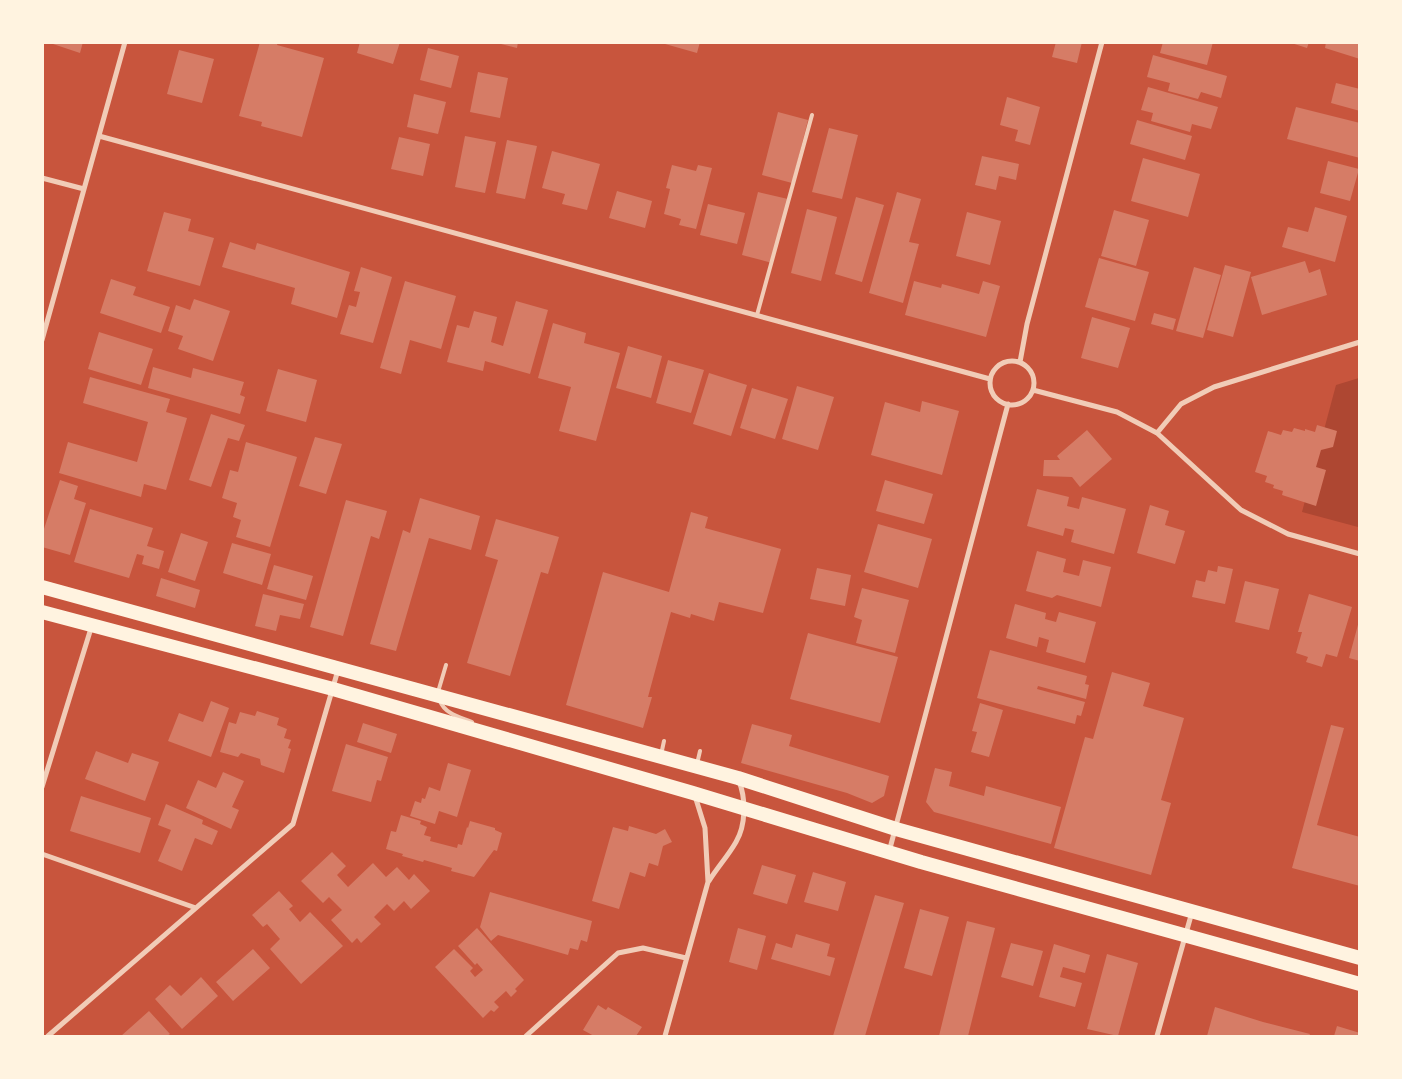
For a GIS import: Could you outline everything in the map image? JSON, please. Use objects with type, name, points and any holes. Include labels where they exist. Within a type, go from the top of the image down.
[{"type":"highway","points":[[42,587],[738,778],[896,829],[1360,958]]},
{"type":"highway","points":[[42,612],[333,688],[889,852],[1185,937],[1360,984]]},
{"type":"street","points":[[42,340],[125,42]]},
{"type":"street","points":[[1020,362],[1026,324],[1102,42]]},
{"type":"street","points":[[99,136],[990,379]]},
{"type":"street","points":[[42,178],[84,189]]},
{"type":"street","points":[[1158,432],[1182,404],[1214,387],[1360,342]]},
{"type":"street","points":[[1012,360],[1028,367],[1034,381],[1034,390],[1024,402],[1017,405],[1008,404],[997,399],[992,393],[990,379],[998,366],[1012,360]]},
{"type":"street","points":[[1034,390],[1117,412],[1158,432],[1241,510],[1288,534],[1360,554]]},
{"type":"street","points":[[889,852],[1008,404]]},
{"type":"street","points":[[42,787],[92,624]]},
{"type":"street","points":[[48,1036],[293,824],[339,669]]},
{"type":"street","points":[[665,1036],[708,882],[737,841],[745,810],[742,789],[738,778]]},
{"type":"street","points":[[694,793],[705,828],[708,882]]},
{"type":"street","points":[[42,854],[196,908]]},
{"type":"street","points":[[1157,1036],[1192,911]]},
{"type":"street","points":[[526,1036],[618,953],[643,948],[686,958]]},
{"type":"lane","points":[[757,315],[812,115]]},
{"type":"lane","points":[[446,665],[438,695],[442,706],[449,713],[532,747]]},
{"type":"lane","points":[[661,757],[664,741]]},
{"type":"lane","points":[[696,767],[700,751]]},
{"type":"shaded area","points":[[1359,378],[1360,521],[1358,527],[1302,512],[1336,385]]},
{"type":"building","points":[[47,42],[83,42],[80,53]]},
{"type":"building","points":[[260,42],[278,42],[277,45],[324,58],[302,137],[261,126],[262,122],[239,116]]},
{"type":"building","points":[[360,42],[400,42],[393,64],[357,53]]},
{"type":"building","points":[[493,42],[518,42],[517,48]]},
{"type":"building","points":[[658,42],[700,42],[697,53]]},
{"type":"building","points":[[1056,42],[1082,42],[1077,63],[1052,57]]},
{"type":"building","points":[[1163,42],[1213,42],[1207,65],[1160,53]]},
{"type":"building","points":[[1288,42],[1309,42],[1307,48]]},
{"type":"building","points":[[1326,42],[1360,42],[1360,59],[1325,48]]},
{"type":"building","points":[[428,48],[459,56],[451,88],[420,80]]},
{"type":"building","points":[[179,50],[214,59],[202,103],[167,94]]},
{"type":"building","points":[[1153,55],[1227,76],[1221,98],[1201,92],[1198,99],[1168,91],[1170,83],[1147,77]]},
{"type":"building","points":[[478,72],[508,78],[500,118],[470,112]]},
{"type":"building","points":[[1336,83],[1360,89],[1360,111],[1331,103]]},
{"type":"building","points":[[1148,87],[1218,107],[1211,129],[1192,124],[1190,132],[1151,121],[1153,113],[1141,110]]},
{"type":"building","points":[[414,94],[446,102],[438,134],[407,127]]},
{"type":"building","points":[[1007,97],[1040,107],[1030,145],[1015,141],[1018,130],[1000,125]]},
{"type":"building","points":[[1296,107],[1360,123],[1360,158],[1287,139]]},
{"type":"building","points":[[778,112],[808,120],[792,183],[762,175]]},
{"type":"building","points":[[1137,120],[1192,136],[1185,160],[1130,144]]},
{"type":"building","points":[[829,128],[858,135],[842,199],[812,192]]},
{"type":"building","points":[[465,136],[496,142],[485,193],[455,187]]},
{"type":"building","points":[[399,137],[430,144],[423,176],[391,169]]},
{"type":"building","points":[[507,140],[537,146],[525,199],[496,193]]},
{"type":"building","points":[[552,151],[600,164],[587,210],[562,204],[565,194],[542,188]]},
{"type":"building","points":[[982,156],[1019,164],[1016,180],[999,176],[996,190],[975,185]]},
{"type":"building","points":[[1143,158],[1200,174],[1188,217],[1131,201]]},
{"type":"building","points":[[1328,161],[1359,169],[1350,201],[1320,193]]},
{"type":"building","points":[[672,165],[696,171],[698,165],[712,168],[696,229],[679,225],[681,219],[664,214],[670,189],[666,188]]},
{"type":"building","points":[[617,191],[652,201],[645,228],[609,218]]},
{"type":"building","points":[[758,192],[788,199],[772,263],[742,255]]},
{"type":"building","points":[[897,192],[921,199],[909,242],[919,244],[903,303],[869,293]]},
{"type":"building","points":[[856,197],[884,205],[862,282],[835,274]]},
{"type":"building","points":[[708,204],[745,213],[737,244],[700,235]]},
{"type":"building","points":[[1315,207],[1347,216],[1335,262],[1282,247],[1288,227],[1308,232]]},
{"type":"building","points":[[807,209],[837,217],[821,281],[791,273]]},
{"type":"building","points":[[1114,210],[1149,220],[1136,266],[1101,256]]},
{"type":"building","points":[[164,212],[191,219],[188,231],[214,238],[200,286],[147,271]]},
{"type":"building","points":[[967,212],[1001,221],[990,265],[956,256]]},
{"type":"building","points":[[230,242],[255,250],[257,243],[350,272],[337,318],[291,304],[295,288],[222,267]]},
{"type":"building","points":[[1099,258],[1149,272],[1135,321],[1085,307]]},
{"type":"building","points":[[1305,261],[1309,273],[1320,269],[1327,295],[1262,315],[1251,277]]},
{"type":"building","points":[[1225,265],[1251,272],[1233,337],[1207,330]]},
{"type":"building","points":[[361,267],[392,277],[373,343],[340,334],[349,305],[356,307],[360,292],[354,291]]},
{"type":"building","points":[[1194,267],[1221,275],[1203,338],[1176,331]]},
{"type":"building","points":[[111,279],[136,287],[133,295],[170,307],[161,333],[100,313]]},
{"type":"building","points":[[405,281],[456,296],[441,349],[410,340],[401,374],[380,368]]},
{"type":"building","points":[[914,281],[941,288],[942,284],[979,294],[983,281],[1000,286],[986,337],[905,315]]},
{"type":"building","points":[[194,299],[230,311],[213,361],[178,349],[183,336],[168,331],[176,305],[190,310]]},
{"type":"building","points":[[516,301],[548,310],[530,374],[485,361],[483,371],[447,362],[457,325],[469,328],[474,311],[497,317],[491,342],[503,346]]},
{"type":"building","points":[[1154,313],[1176,319],[1173,330],[1151,324]]},
{"type":"building","points":[[1092,317],[1130,328],[1118,368],[1081,358]]},
{"type":"building","points":[[553,323],[586,333],[584,343],[620,353],[596,441],[559,431],[571,387],[538,378]]},
{"type":"building","points":[[99,332],[153,349],[141,385],[88,369]]},
{"type":"building","points":[[628,346],[662,356],[651,398],[616,388]]},
{"type":"building","points":[[668,360],[704,370],[691,413],[656,403]]},
{"type":"building","points":[[153,367],[191,378],[193,368],[244,382],[240,395],[245,397],[240,414],[148,388]]},
{"type":"building","points":[[278,369],[317,380],[306,422],[266,411]]},
{"type":"building","points":[[709,373],[747,385],[731,436],[693,424]]},
{"type":"building","points":[[90,377],[170,399],[166,412],[187,418],[166,490],[144,484],[141,497],[59,473],[68,442],[137,462],[148,422],[83,403]]},
{"type":"building","points":[[797,386],[834,397],[818,450],[782,439]]},
{"type":"building","points":[[752,388],[788,399],[775,439],[740,428]]},
{"type":"building","points":[[922,401],[959,411],[942,475],[871,455],[885,402],[920,412]]},
{"type":"building","points":[[211,414],[245,425],[239,441],[228,438],[211,487],[189,480]]},
{"type":"building","points":[[1317,425],[1337,431],[1333,447],[1321,450],[1316,467],[1326,470],[1316,506],[1282,495],[1283,491],[1273,488],[1274,485],[1265,482],[1267,476],[1255,472],[1268,431],[1281,435],[1283,430],[1292,432],[1294,428],[1315,432]]},
{"type":"building","points":[[1087,430],[1112,459],[1080,487],[1072,477],[1043,476],[1044,460],[1060,460],[1057,456]]},
{"type":"building","points":[[315,437],[342,444],[326,494],[299,486]]},
{"type":"building","points":[[246,442],[297,457],[270,547],[236,537],[241,520],[233,517],[237,503],[222,498],[230,470],[238,472]]},
{"type":"building","points":[[60,480],[78,486],[74,499],[86,503],[70,555],[42,547],[42,535]]},
{"type":"building","points":[[885,480],[933,494],[924,524],[876,511]]},
{"type":"building","points":[[1037,489],[1069,497],[1067,506],[1079,509],[1082,497],[1126,509],[1114,554],[1071,542],[1074,530],[1065,528],[1063,536],[1027,526]]},
{"type":"building","points":[[420,498],[480,516],[471,550],[429,538],[396,651],[370,644],[403,530],[410,533]]},
{"type":"building","points":[[346,500],[387,511],[379,539],[371,536],[343,636],[310,627]]},
{"type":"building","points":[[1150,505],[1169,511],[1165,525],[1185,531],[1175,564],[1137,553]]},
{"type":"building","points":[[90,509],[153,528],[147,546],[164,551],[159,569],[142,564],[144,556],[137,554],[129,578],[74,562]]},
{"type":"building","points":[[691,512],[708,517],[705,528],[781,549],[763,613],[719,602],[714,621],[691,614],[690,618],[671,612],[648,697],[652,697],[643,728],[566,705],[603,572],[669,592]]},
{"type":"building","points":[[496,519],[559,537],[548,574],[541,572],[510,676],[467,663],[498,560],[485,556]]},
{"type":"building","points":[[878,524],[932,539],[918,588],[864,572]]},
{"type":"building","points":[[181,533],[208,542],[195,581],[168,572]]},
{"type":"building","points":[[232,543],[271,554],[262,585],[223,573]]},
{"type":"building","points":[[1037,551],[1066,559],[1063,572],[1079,576],[1083,560],[1111,567],[1101,607],[1057,595],[1052,598],[1026,591]]},
{"type":"building","points":[[274,565],[313,576],[306,600],[267,589]]},
{"type":"building","points":[[1218,566],[1233,569],[1225,604],[1192,597],[1196,580],[1205,582],[1208,570],[1217,572]]},
{"type":"building","points":[[817,568],[851,575],[845,606],[810,599]]},
{"type":"building","points":[[161,578],[200,590],[195,608],[156,596]]},
{"type":"building","points":[[1245,581],[1279,589],[1269,630],[1235,622]]},
{"type":"building","points":[[862,588],[909,600],[895,653],[856,643],[862,620],[854,617]]},
{"type":"building","points":[[263,594],[304,604],[300,619],[280,615],[276,631],[255,626]]},
{"type":"building","points":[[1309,594],[1352,607],[1337,657],[1326,654],[1322,667],[1306,662],[1308,657],[1296,653],[1302,632],[1298,632]]},
{"type":"building","points":[[1015,604],[1046,613],[1045,619],[1056,622],[1059,612],[1096,622],[1085,663],[1046,652],[1049,640],[1039,637],[1037,647],[1006,638]]},
{"type":"building","points":[[1360,621],[1360,661],[1349,658]]},
{"type":"building","points":[[808,633],[898,657],[880,723],[790,699]]},
{"type":"building","points":[[990,650],[1087,676],[1085,684],[1089,685],[1086,699],[1038,686],[1037,689],[1085,702],[1081,716],[1077,715],[1075,724],[977,698]]},
{"type":"building","points":[[1112,672],[1150,683],[1143,706],[1184,718],[1161,800],[1171,803],[1151,875],[1054,848],[1085,737],[1093,739]]},
{"type":"building","points":[[211,701],[229,708],[211,757],[168,741],[179,713],[203,722]]},
{"type":"building","points":[[980,703],[1003,710],[989,757],[971,752],[977,732],[972,731]]},
{"type":"building","points":[[257,711],[279,718],[277,725],[287,729],[284,738],[291,740],[288,748],[291,749],[284,773],[261,765],[260,759],[241,753],[238,757],[220,752],[229,722],[236,724],[240,712],[255,716]]},
{"type":"building","points":[[363,723],[397,734],[391,753],[357,742]]},
{"type":"building","points":[[752,724],[792,735],[789,746],[889,776],[884,796],[872,803],[847,793],[741,763]]},
{"type":"building","points":[[1331,725],[1344,728],[1317,825],[1360,837],[1360,886],[1292,868]]},
{"type":"building","points":[[346,744],[388,757],[381,781],[377,780],[371,802],[332,791]]},
{"type":"building","points":[[96,751],[128,763],[132,753],[159,762],[145,801],[85,779]]},
{"type":"building","points":[[448,763],[471,770],[457,817],[439,811],[435,824],[410,816],[415,801],[421,803],[422,798],[425,799],[429,787],[440,791]]},
{"type":"building","points":[[935,768],[952,772],[949,786],[984,796],[986,786],[1061,807],[1051,844],[934,812],[926,802]]},
{"type":"building","points":[[223,772],[244,781],[232,807],[239,810],[231,829],[186,808],[198,780],[216,788]]},
{"type":"building","points":[[81,796],[151,818],[140,853],[70,831]]},
{"type":"building","points":[[166,804],[203,820],[202,824],[218,831],[212,845],[195,838],[182,871],[158,861],[171,830],[158,825]]},
{"type":"building","points":[[401,815],[421,821],[420,824],[427,827],[424,835],[431,837],[430,841],[457,848],[458,844],[462,845],[470,821],[495,828],[495,830],[502,833],[497,851],[494,850],[474,877],[451,871],[452,868],[402,856],[403,854],[386,849],[391,831],[396,832]]},
{"type":"building","points":[[629,826],[656,834],[665,829],[672,842],[663,846],[658,866],[649,863],[645,877],[630,872],[619,909],[592,901],[613,827],[628,831]]},
{"type":"building","points":[[332,852],[346,866],[337,875],[348,887],[373,863],[386,877],[397,867],[409,880],[414,874],[430,891],[411,909],[404,901],[394,911],[387,904],[374,917],[381,924],[361,943],[357,938],[352,943],[331,920],[342,910],[329,897],[323,903],[301,881]]},
{"type":"building","points":[[762,865],[796,875],[787,904],[753,894]]},
{"type":"building","points":[[813,872],[846,882],[838,911],[804,902]]},
{"type":"building","points":[[279,891],[293,906],[289,909],[300,922],[310,912],[343,946],[301,984],[270,949],[280,939],[267,924],[263,927],[252,915]]},
{"type":"building","points":[[490,892],[592,921],[587,942],[581,940],[578,950],[570,948],[568,955],[498,935],[491,941],[480,927]]},
{"type":"building","points":[[875,895],[904,903],[865,1036],[833,1036]]},
{"type":"building","points":[[920,909],[949,917],[932,976],[904,968]]},
{"type":"building","points":[[967,921],[995,928],[968,1036],[939,1036]]},
{"type":"building","points":[[477,928],[524,980],[515,989],[517,991],[511,997],[506,991],[494,1002],[499,1007],[494,1012],[491,1010],[483,1018],[435,967],[454,949],[473,968],[470,971],[475,977],[483,970],[477,963],[475,965],[458,946]]},
{"type":"building","points":[[738,928],[766,936],[757,970],[729,962]]},
{"type":"building","points":[[796,934],[830,944],[827,956],[835,958],[830,976],[771,959],[776,943],[792,948]]},
{"type":"building","points":[[1011,943],[1043,951],[1033,986],[1001,977]]},
{"type":"building","points":[[1054,944],[1090,955],[1085,973],[1063,967],[1060,977],[1082,983],[1075,1007],[1039,997]]},
{"type":"building","points":[[253,949],[270,968],[233,1001],[216,982]]},
{"type":"building","points":[[1107,954],[1138,963],[1118,1036],[1087,1029]]},
{"type":"building","points":[[201,977],[218,996],[182,1029],[155,999],[170,985],[181,996]]},
{"type":"building","points":[[598,1005],[606,1010],[608,1007],[642,1027],[636,1036],[594,1036],[583,1030]]},
{"type":"building","points":[[1215,1007],[1310,1034],[1309,1036],[1207,1036]]},
{"type":"building","points":[[149,1011],[170,1034],[167,1036],[121,1036]]},
{"type":"building","points":[[1337,1026],[1360,1033],[1360,1036],[1334,1036]]}]
